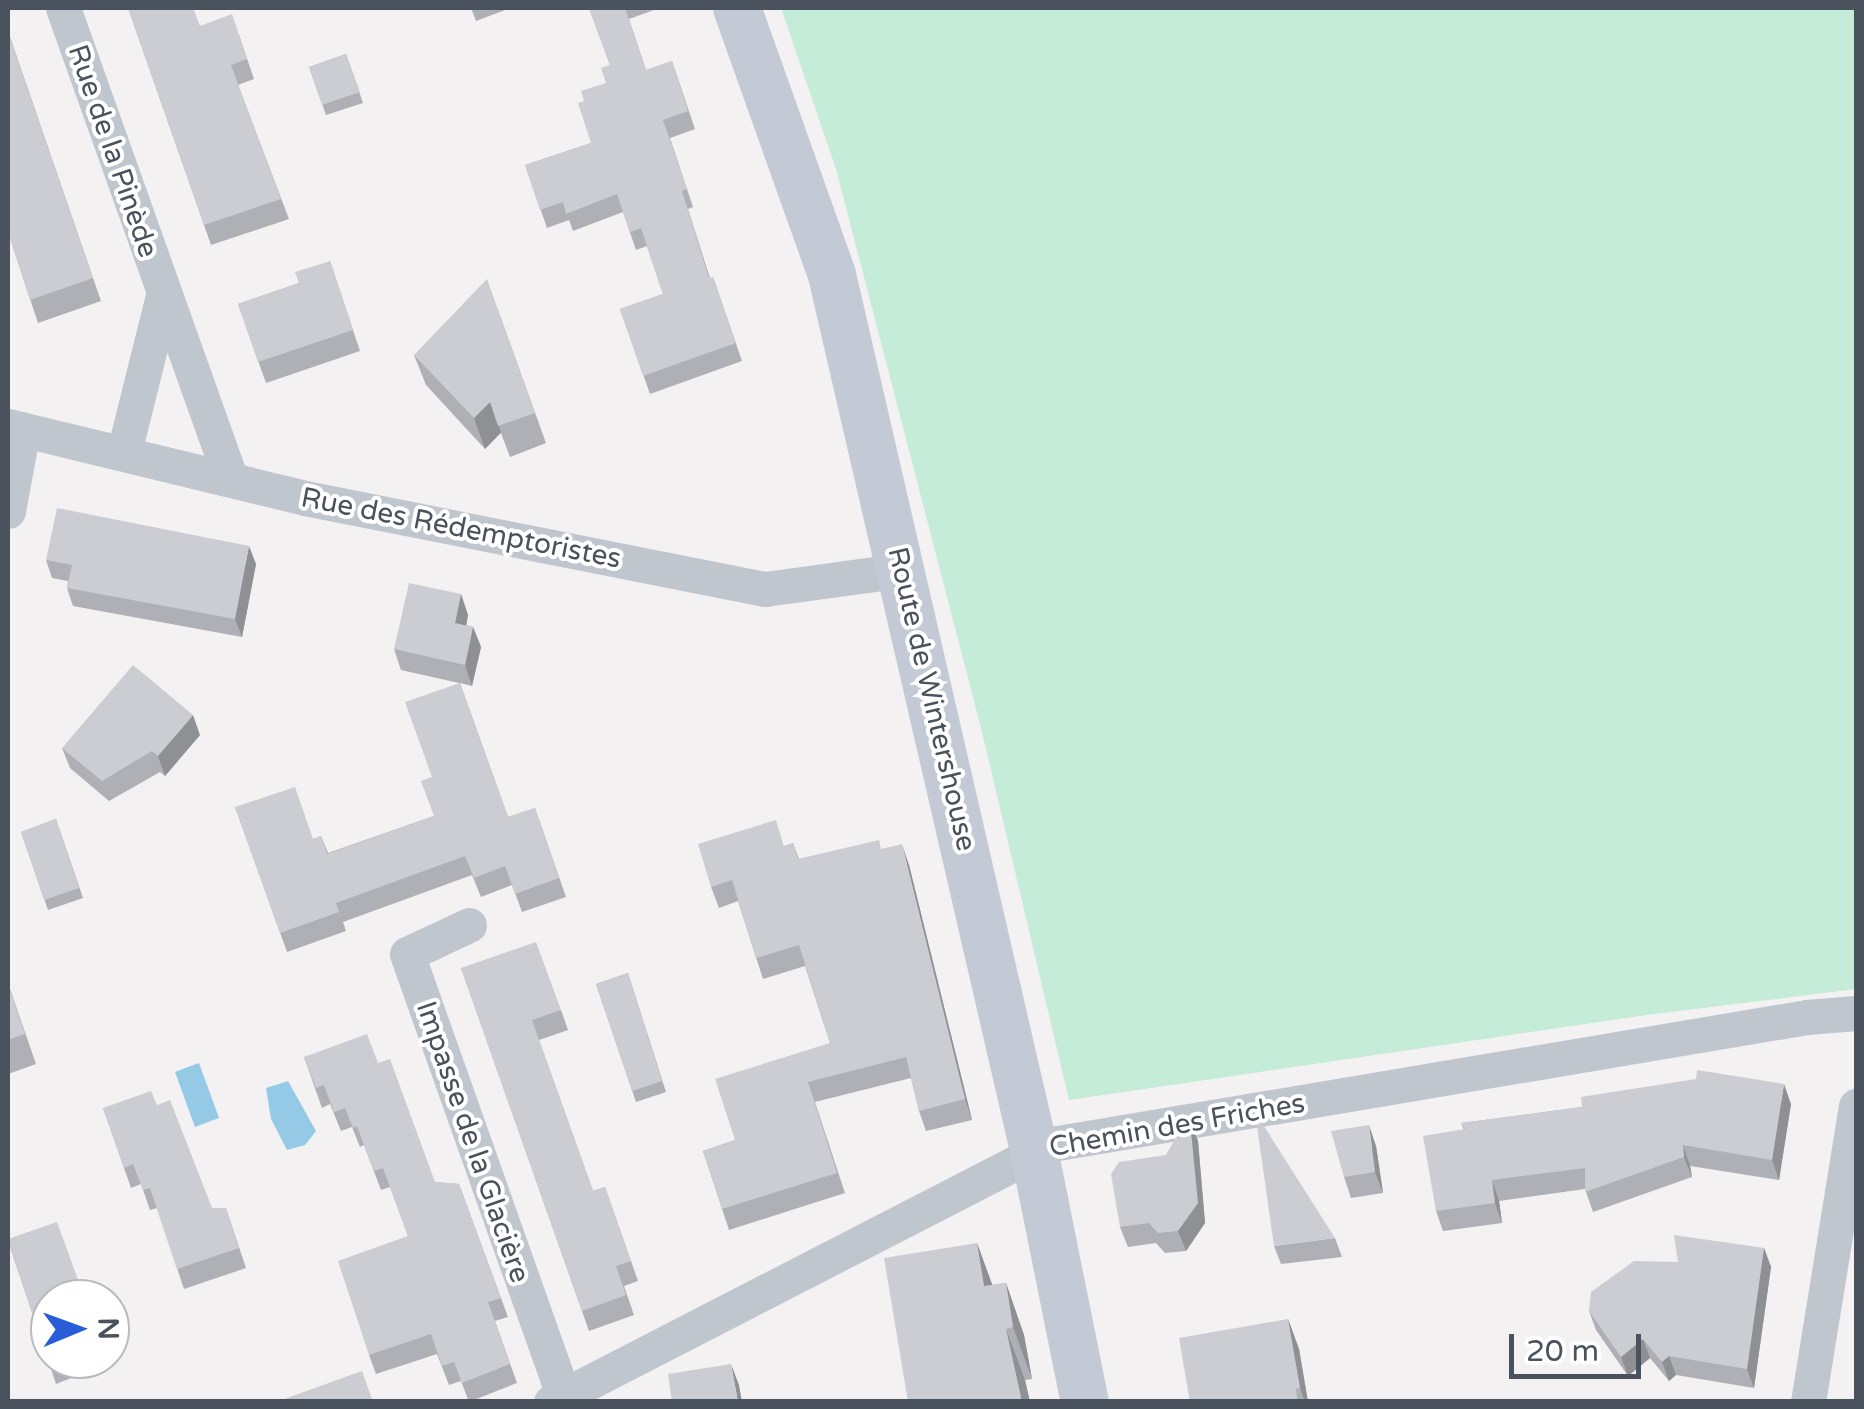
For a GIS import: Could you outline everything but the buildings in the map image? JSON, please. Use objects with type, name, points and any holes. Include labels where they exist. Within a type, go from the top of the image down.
[{"type":"street","name":"Rue de la Pinède","points":[[63,8],[230,477]]},
{"type":"street","name":"Route de Wintershouse","points":[[737,8],[832,275],[1034,1150],[1085,1402]]},
{"type":"street","name":"Rue de la Pinède","points":[[124,452],[163,295]]},
{"type":"street","name":"Rue des Rédemptoristes","points":[[8,510],[15,428],[324,502],[765,590],[903,570]]},
{"type":"street","name":"Impasse de la Glacière","points":[[470,926],[407,954],[557,1398]]},
{"type":"street","name":"Chemin des Friches","points":[[557,1398],[1034,1150],[1807,1017],[1856,1013]]},
{"type":"street","points":[[1808,1402],[1856,1106]]},
{"type":"green space","points":[[781,8],[1856,8],[1856,989],[1647,1015],[1069,1100],[982,732],[836,169]]},
{"type":"water","points":[[199,1063],[219,1118],[195,1127],[175,1072]]},
{"type":"water","points":[[288,1081],[316,1131],[305,1145],[287,1150],[271,1119],[266,1088]]}]
